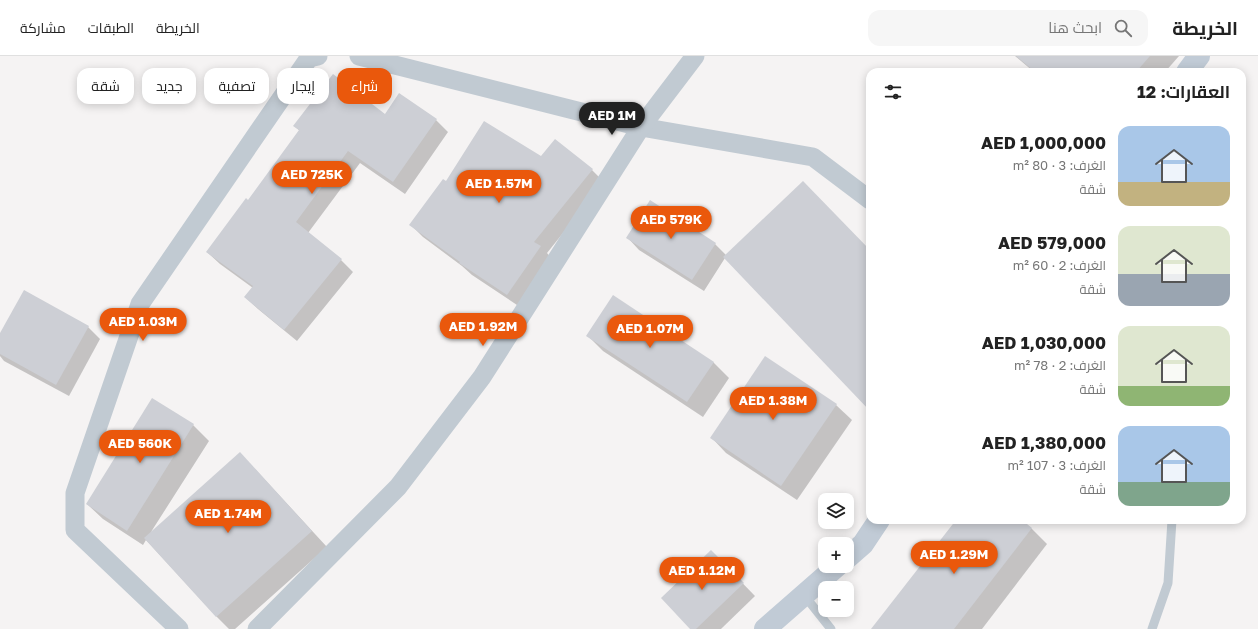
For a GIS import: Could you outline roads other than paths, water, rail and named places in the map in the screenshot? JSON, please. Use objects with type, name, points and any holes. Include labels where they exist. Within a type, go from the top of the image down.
[{"type":"street","points":[[179,629],[75,530],[75,493],[140,304],[309,58],[318,56]]},
{"type":"street","points":[[359,56],[640,127],[813,157],[866,197]]},
{"type":"street","points":[[257,629],[393,493],[403,481],[482,377],[640,127],[695,56]]},
{"type":"street","points":[[1190,68],[1199,56]]},
{"type":"street","points":[[854,552],[863,544],[876,524]]},
{"type":"street","points":[[765,629],[829,573]]},
{"type":"lane","points":[[1152,629],[1168,583],[1172,524]]},
{"type":"lane","points":[[804,595],[831,629]]}]
